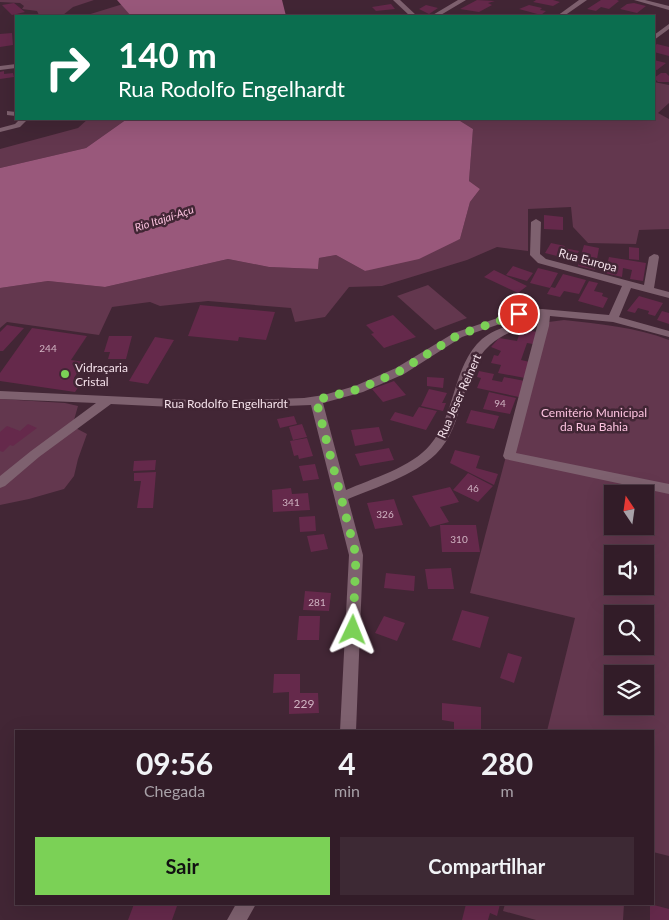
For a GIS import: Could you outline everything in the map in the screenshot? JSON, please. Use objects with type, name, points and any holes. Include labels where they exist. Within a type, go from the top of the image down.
[{"type":"street","points":[[396,0],[413,15]]},
{"type":"street","points":[[436,15],[463,0]]},
{"type":"street","points":[[562,15],[584,0]]},
{"type":"street","points":[[637,0],[669,8]]},
{"type":"street","points":[[655,37],[669,26]]},
{"type":"street","points":[[0,68],[15,66]]},
{"type":"street","points":[[0,130],[14,127],[22,123],[24,120]]},
{"type":"street","name":"Rua Europa","points":[[536,222],[535,255],[542,261],[669,295]]},
{"type":"street","points":[[649,289],[654,256]]},
{"type":"street","points":[[613,319],[628,284]]},
{"type":"street","name":"Rua Rodolfo Engelhardt","points":[[0,395],[214,405],[253,405],[316,400],[359,389],[400,371],[458,335],[514,316],[531,313],[613,319],[669,334]]},
{"type":"street","points":[[548,315],[509,456],[669,489]]},
{"type":"street","name":"Rua Jeser Reinert","points":[[341,497],[418,461],[433,450],[444,433],[475,355],[484,343],[500,332],[548,315]]},
{"type":"street","points":[[316,400],[356,555],[348,730]]},
{"type":"street","points":[[0,483],[35,454],[107,401]]},
{"type":"street","points":[[236,920],[246,905]]},
{"type":"green space","points":[[0,0],[94,0],[73,7],[63,15],[39,15],[37,11],[22,9],[24,6],[20,3],[0,2]]},
{"type":"green space","points":[[123,4],[130,15],[87,15]]},
{"type":"green space","points":[[655,82],[669,85],[669,103],[658,113],[669,119],[669,229],[639,230],[636,244],[588,243],[573,227],[571,207],[528,209],[528,251],[497,247],[467,260],[382,286],[349,287],[325,317],[295,322],[291,308],[208,301],[160,306],[150,302],[112,307],[99,335],[7,322],[0,328],[0,288],[48,281],[105,287],[228,259],[269,267],[318,269],[319,258],[336,255],[365,271],[460,239],[470,202],[480,189],[469,181],[473,129],[459,120],[655,120]]},
{"type":"green space","points":[[87,120],[126,120],[86,148],[0,168],[0,149],[78,128]]},
{"type":"green space","points":[[428,285],[467,318],[435,330],[397,296]]},
{"type":"green space","name":"Cemitério Municipal da Rua Bahia","points":[[564,320],[630,329],[669,340],[669,856],[654,852],[654,730],[547,730],[575,618],[470,593],[541,323]]},
{"type":"green space","points":[[0,399],[65,403],[78,406],[74,420],[70,425],[87,434],[74,476],[64,489],[0,505]]},
{"type":"green space","points":[[505,905],[624,905],[623,920],[536,920],[503,911]]},
{"type":"water","points":[[117,0],[282,0],[286,15],[130,15]]},
{"type":"water","name":"Rio Itajaí-Açu","points":[[126,120],[459,120],[473,129],[469,181],[480,189],[470,202],[460,239],[419,259],[365,271],[336,255],[319,258],[318,269],[269,267],[228,259],[105,287],[48,281],[0,288],[0,168],[86,148]]},
{"type":"building","points":[[477,0],[495,1],[488,3],[492,5],[479,12],[460,9]]},
{"type":"building","points":[[536,0],[560,2],[553,6],[533,2]]},
{"type":"building","points":[[601,0],[619,1],[609,9],[601,7],[596,11],[587,9]]},
{"type":"building","points":[[14,3],[25,12],[12,15],[2,5]]},
{"type":"building","points":[[634,3],[646,6],[637,13],[620,9],[627,4]]},
{"type":"building","points":[[391,4],[395,9],[376,11],[372,7]]},
{"type":"building","points":[[426,5],[438,8],[429,14],[419,9]]},
{"type":"building","points":[[529,5],[546,11],[541,15],[519,9]]},
{"type":"building","points":[[12,33],[13,45],[0,47],[0,34]]},
{"type":"building","points":[[657,44],[669,47],[669,56],[655,52],[655,45]]},
{"type":"building","points":[[655,60],[666,63],[657,70],[655,69]]},
{"type":"building","points":[[4,71],[4,74],[13,73],[14,77],[0,79],[0,72]]},
{"type":"building","points":[[661,73],[666,73],[669,76],[669,82],[658,82],[655,77]]},
{"type":"building","points":[[544,215],[563,217],[563,230],[544,229]]},
{"type":"building","points":[[551,243],[579,251],[573,262],[545,253]]},
{"type":"building","points":[[584,245],[599,248],[595,270],[578,266]]},
{"type":"building","points":[[629,247],[639,248],[639,260],[629,259]]},
{"type":"building","points":[[609,257],[646,263],[643,281],[630,279],[632,270],[623,268],[622,277],[605,273]]},
{"type":"building","points":[[513,266],[533,273],[527,281],[506,275]]},
{"type":"building","points":[[538,268],[558,273],[550,288],[530,283]]},
{"type":"building","points":[[494,270],[527,286],[518,293],[484,277]]},
{"type":"building","points":[[563,274],[586,280],[579,294],[564,291],[560,297],[547,294],[551,287],[555,288]]},
{"type":"building","points":[[589,281],[598,283],[594,291],[603,293],[602,296],[608,298],[603,308],[578,301]]},
{"type":"building","points":[[639,296],[663,303],[655,316],[648,314],[649,311],[638,308],[635,313],[627,311]]},
{"type":"building","points":[[200,305],[275,312],[266,340],[239,337],[238,341],[188,336]]},
{"type":"building","points":[[662,311],[669,313],[669,324],[657,320]]},
{"type":"building","points":[[393,315],[416,337],[384,348],[371,334],[374,333],[366,325]]},
{"type":"building","points":[[7,325],[24,328],[3,351],[0,351],[0,332]]},
{"type":"building","points":[[32,328],[87,336],[71,360],[84,362],[74,378],[84,379],[75,392],[0,381],[0,373]]},
{"type":"building","points":[[521,329],[537,332],[533,344],[527,343],[521,360],[530,362],[525,378],[498,373],[501,365],[491,363],[494,355],[498,356],[501,351],[491,347],[499,338],[517,341]]},
{"type":"building","points":[[109,336],[132,336],[126,359],[108,359],[110,352],[104,352]]},
{"type":"building","points":[[155,337],[174,340],[148,384],[129,381]]},
{"type":"building","points":[[479,371],[494,374],[492,380],[502,382],[504,377],[525,381],[519,397],[477,388],[481,378],[477,377]]},
{"type":"building","points":[[427,377],[444,378],[443,388],[427,386]]},
{"type":"building","points":[[394,381],[406,395],[383,402],[372,389]]},
{"type":"building","points":[[429,389],[447,393],[442,403],[446,403],[443,411],[421,406]]},
{"type":"building","points":[[489,392],[516,398],[510,414],[483,409]]},
{"type":"building","points":[[419,407],[437,411],[426,430],[390,420],[395,412],[413,417]]},
{"type":"building","points":[[471,410],[499,416],[494,429],[466,423]]},
{"type":"building","points":[[294,416],[297,424],[280,428],[277,419]]},
{"type":"building","points":[[28,424],[37,428],[13,446],[10,445],[3,452],[0,451],[0,432],[7,426],[20,431]]},
{"type":"building","points":[[302,424],[307,437],[293,440],[289,427]]},
{"type":"building","points":[[379,427],[383,441],[355,446],[351,430]]},
{"type":"building","points":[[307,438],[313,456],[299,459],[298,455],[294,456],[290,441]]},
{"type":"building","points":[[389,448],[394,460],[360,466],[355,454]]},
{"type":"building","points":[[455,450],[480,456],[476,468],[498,474],[494,485],[450,463]]},
{"type":"building","points":[[156,460],[155,470],[133,471],[134,461]]},
{"type":"building","points":[[315,464],[319,479],[303,481],[299,466]]},
{"type":"building","points":[[156,472],[153,508],[137,508],[141,481],[134,481],[134,473]]},
{"type":"building","points":[[468,473],[493,486],[478,502],[453,490]]},
{"type":"building","points":[[450,487],[459,502],[440,507],[449,522],[430,527],[412,496]]},
{"type":"building","points":[[291,488],[292,494],[308,493],[310,510],[273,512],[272,490]]},
{"type":"building","points":[[394,499],[403,525],[375,529],[367,503]]},
{"type":"building","points":[[315,516],[316,531],[300,532],[299,517]]},
{"type":"building","points":[[440,525],[476,525],[480,552],[442,552]]},
{"type":"building","points":[[324,534],[328,549],[311,552],[307,536]]},
{"type":"building","points":[[451,568],[454,589],[428,589],[425,569]]},
{"type":"building","points":[[386,573],[415,576],[414,591],[384,588]]},
{"type":"building","points":[[305,591],[331,593],[329,611],[303,610]]},
{"type":"building","points":[[462,610],[489,617],[480,648],[452,640]]},
{"type":"building","points":[[299,616],[320,616],[319,640],[297,640]]},
{"type":"building","points":[[384,616],[405,623],[397,641],[375,633]]},
{"type":"building","points":[[508,653],[522,657],[514,683],[500,678]]},
{"type":"building","points":[[274,674],[300,674],[300,693],[318,693],[319,713],[289,714],[289,692],[273,693]]},
{"type":"building","points":[[442,703],[481,707],[481,730],[454,730],[454,722],[442,720]]},
{"type":"building","points":[[134,905],[177,906],[172,920],[128,920]]},
{"type":"building","points":[[466,905],[500,905],[497,916],[490,913],[488,920],[462,920]]},
{"type":"building","points":[[650,905],[669,909],[669,920],[650,920]]},
{"type":"place","name":"Vidraçaria Cristal","points":[[65,374]]},
{"type":"route","points":[[353,630],[356,555],[316,400],[359,389],[400,371],[458,335],[519,314]]}]
